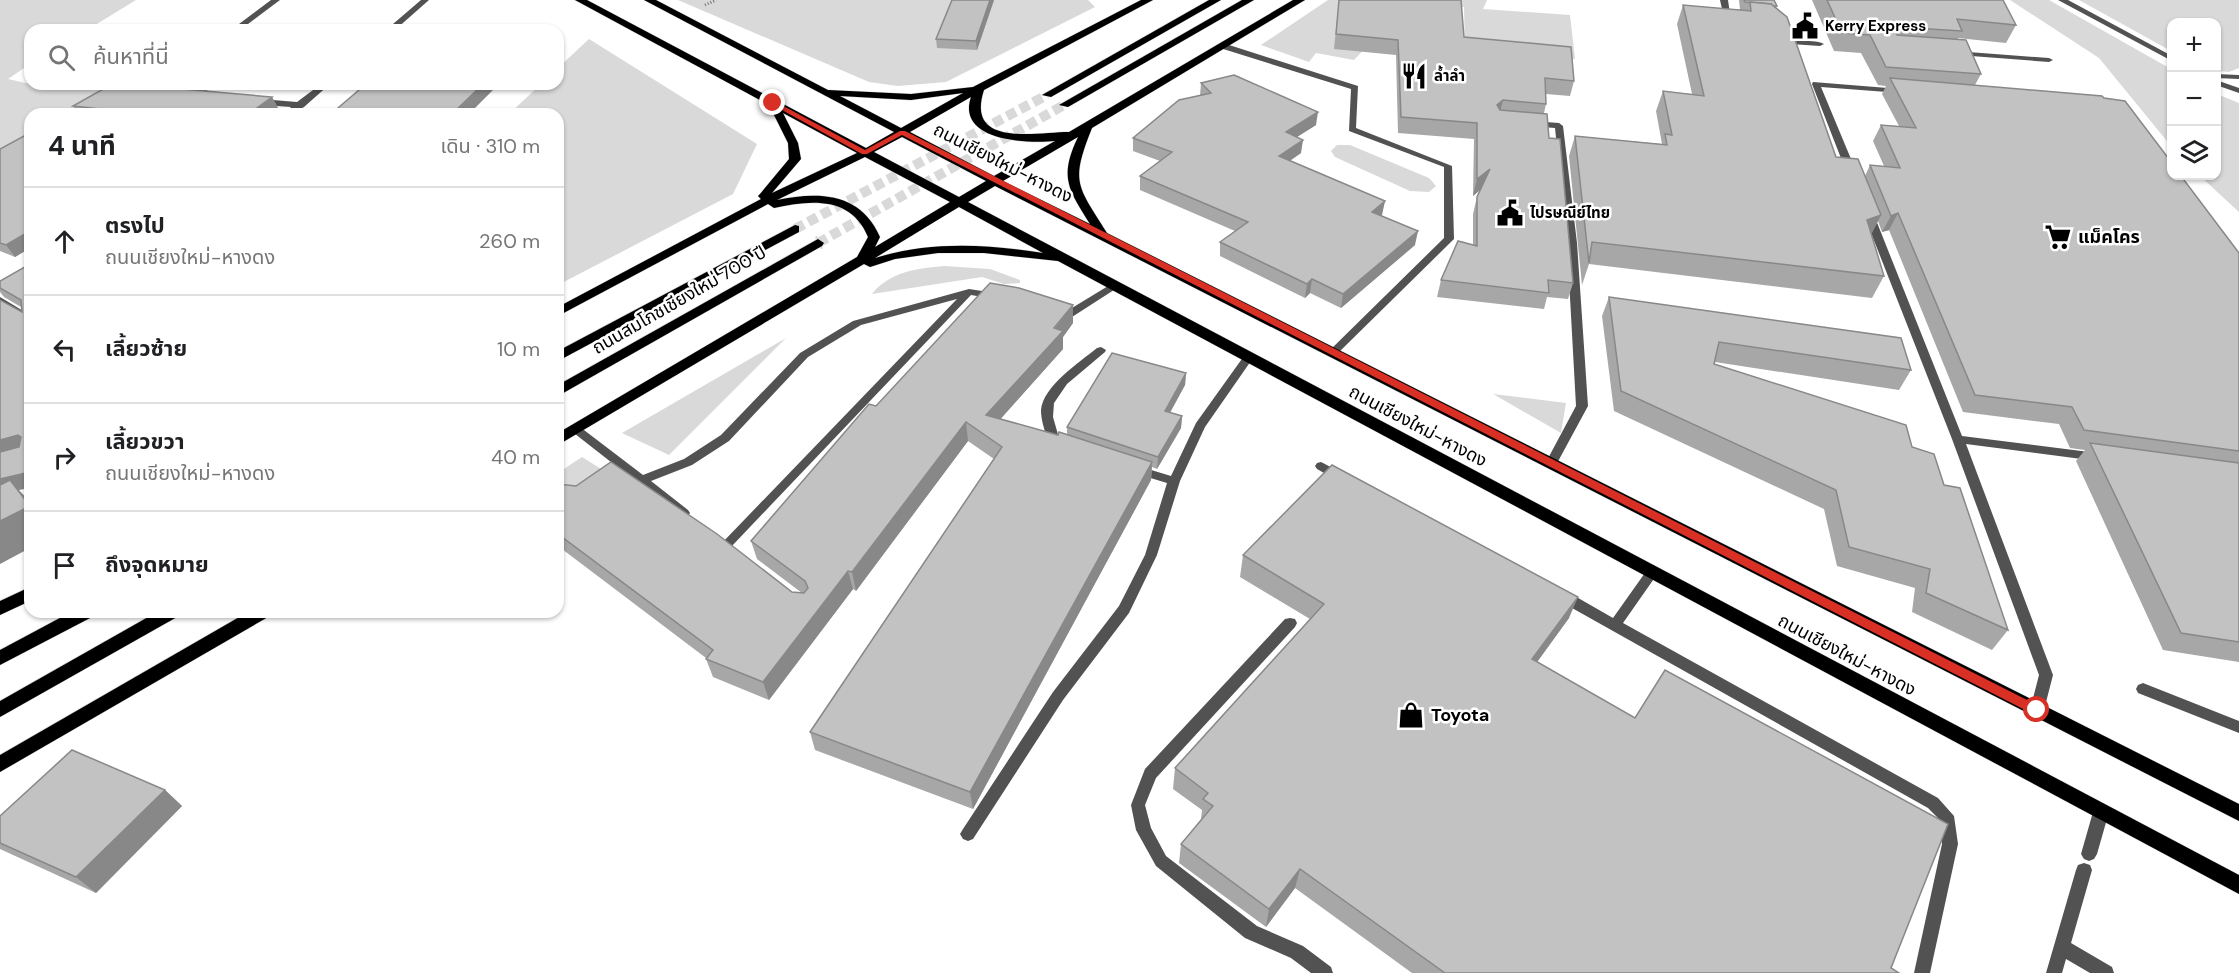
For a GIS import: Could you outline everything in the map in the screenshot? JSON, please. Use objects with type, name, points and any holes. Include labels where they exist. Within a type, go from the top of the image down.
[{"type":"main road","name":"ถนนเชียงใหม่-หางดง","points":[[580,0],[2239,885]]},
{"type":"main road","name":"ถนนเชียงใหม่-หางดง","points":[[649,0],[995,181],[2239,813]]},
{"type":"main road","points":[[564,309],[745,211],[865,153],[984,86],[1148,0]]},
{"type":"main road","points":[[1047,95],[1216,0]]},
{"type":"main road","points":[[1064,105],[1249,0]]},
{"type":"main road","points":[[564,437],[1300,0]]},
{"type":"main road","points":[[823,91],[911,97],[950,93],[984,86]]},
{"type":"main road","points":[[984,86],[972,104],[975,117],[992,131],[1004,136],[1040,139],[1087,128]]},
{"type":"main road","points":[[745,211],[775,187],[795,159],[793,143],[773,103]]},
{"type":"main road","points":[[1087,128],[1075,152],[1070,172],[1071,184],[1103,236]]},
{"type":"main road","points":[[745,211],[790,200],[820,199],[845,204],[861,214],[871,226],[874,237],[870,250],[858,263]]},
{"type":"main road","name":"ถนนสมโภชเชียงใหม่ 700 ปี","points":[[564,354],[795,229]]},
{"type":"main road","name":"ถนนสมโภชเชียงใหม่ 700 ปี","points":[[564,389],[819,243]]},
{"type":"main road","points":[[835,276],[885,258],[946,248],[1005,250],[1065,260]]},
{"type":"main road","points":[[0,609],[24,596]]},
{"type":"main road","points":[[0,658],[75,618]]},
{"type":"main road","points":[[0,710],[161,618]]},
{"type":"main road","points":[[0,764],[252,618]]},
{"type":"street","points":[[243,24],[276,0]]},
{"type":"street","points":[[397,24],[425,0]]},
{"type":"street","points":[[1724,0],[1727,16],[1746,18]]},
{"type":"street","points":[[2062,0],[2167,55]]},
{"type":"street","points":[[1780,30],[1794,42],[1820,44]]},
{"type":"street","points":[[1223,46],[1355,88],[1352,129],[1448,166],[1449,239],[1332,353]]},
{"type":"street","points":[[1947,53],[2049,60]]},
{"type":"street","points":[[2221,76],[2239,77]]},
{"type":"street","points":[[2221,83],[2239,92]]},
{"type":"street","points":[[1856,184],[1816,84],[1910,92]]},
{"type":"street","points":[[296,108],[320,90]]},
{"type":"street","points":[[256,101],[301,105]]},
{"type":"street","points":[[1523,123],[1559,126],[1572,243],[1582,406],[1551,464]]},
{"type":"street","points":[[1865,206],[1958,439],[2046,675],[2037,710]]},
{"type":"street","points":[[1046,309],[1068,315],[1113,286]]},
{"type":"street","points":[[642,480],[688,462],[725,438],[804,355],[857,323],[969,292],[1002,298]]},
{"type":"street","points":[[726,545],[969,292]]},
{"type":"street","points":[[0,300],[24,316]]},
{"type":"street","points":[[1074,450],[1054,440],[1048,421],[1048,403],[1063,383],[1101,350]]},
{"type":"street","points":[[968,834],[1058,696],[1124,609],[1151,555],[1174,481],[1200,426],[1248,358]]},
{"type":"street","points":[[576,430],[698,523]]},
{"type":"street","points":[[1958,439],[2108,459]]},
{"type":"street","points":[[1321,466],[1353,483]]},
{"type":"street","points":[[1130,467],[1174,481]]},
{"type":"street","points":[[1615,625],[1652,573]]},
{"type":"street","points":[[1552,591],[1933,803],[1946,816],[1950,844],[1922,973]]},
{"type":"street","points":[[1290,623],[1150,774],[1138,806],[1144,830],[1161,861],[1251,932],[1297,952],[1325,973]]},
{"type":"street","points":[[2143,689],[2239,728]]},
{"type":"street","points":[[2089,854],[2101,812]]},
{"type":"street","points":[[2054,973],[2084,870]]},
{"type":"street","points":[[2062,947],[2106,973]]},
{"type":"path","points":[[698,8],[708,12]]},
{"type":"shaded area","points":[[0,0],[136,0],[97,24],[24,24],[24,68],[8,79],[24,83],[24,90],[106,91],[79,108],[24,108],[24,142],[0,156]]},
{"type":"shaded area","points":[[678,0],[1088,0],[1095,7],[946,82],[898,86],[869,82]]},
{"type":"shaded area","points":[[1328,0],[1487,0],[1483,9],[1570,15],[1575,59],[1465,50],[1464,7],[1408,3],[1354,60],[1316,53],[1309,62],[1261,45]]},
{"type":"shaded area","points":[[2010,0],[2049,0],[2167,67],[2167,141],[2099,58]]},
{"type":"shaded area","points":[[2079,0],[2239,0],[2239,68],[2229,72],[2221,71],[2221,18],[2167,18],[2167,49]]},
{"type":"shaded area","points":[[589,39],[757,144],[733,194],[564,282],[564,108],[515,108],[535,90],[564,90],[564,62]]},
{"type":"shaded area","points":[[2221,96],[2239,103],[2239,212],[2204,180],[2221,180]]},
{"type":"shaded area","points":[[1337,145],[1350,145],[1429,178],[1436,186],[1429,192],[1410,191],[1335,157],[1331,151]]},
{"type":"shaded area","points":[[944,266],[990,269],[1020,280],[1020,283],[1004,284],[982,277],[872,294],[887,281],[905,272]]},
{"type":"shaded area","points":[[786,338],[669,455],[622,433]]},
{"type":"shaded area","points":[[1493,394],[1566,403],[1561,433]]},
{"type":"shaded area","points":[[582,457],[619,480],[564,518],[564,469]]},
{"type":"building","points":[[952,0],[990,0],[976,41],[936,39]]},
{"type":"building","points":[[1339,0],[1461,0],[1464,37],[1571,47],[1574,81],[1545,78],[1546,104],[1503,100],[1497,105],[1500,110],[1547,114],[1549,138],[1560,139],[1573,283],[1548,280],[1549,293],[1441,280],[1458,241],[1477,246],[1477,197],[1490,169],[1477,179],[1477,123],[1401,117],[1398,40],[1336,34]]},
{"type":"building","points":[[1744,0],[1774,0],[1777,6],[1745,2]]},
{"type":"building","points":[[1827,0],[2003,0],[2016,25],[1957,19],[1962,31],[1897,27],[1894,29],[1897,35],[1966,40],[1981,74],[1886,67],[1870,35],[1842,33]]},
{"type":"building","points":[[1750,2],[1771,4],[1787,17],[1836,157],[1858,159],[1881,215],[1867,220],[1884,276],[1592,242],[1589,263],[1575,136],[1667,145],[1665,134],[1672,135],[1663,91],[1704,96],[1683,5],[1751,11]]},
{"type":"building","points":[[1234,75],[1318,112],[1286,132],[1303,140],[1279,156],[1385,201],[1372,212],[1418,231],[1343,294],[1312,279],[1307,284],[1220,242],[1248,222],[1140,176],[1172,152],[1133,138],[1179,100],[1211,93],[1201,83]]},
{"type":"building","name":"แม็คโคร","points":[[1890,78],[2102,96],[2125,101],[2167,156],[2167,180],[2184,180],[2239,253],[2239,451],[2084,430],[2072,407],[1975,395],[1898,213],[1891,216],[1870,165],[1900,168],[1881,125],[1916,128]]},
{"type":"building","points":[[101,90],[192,90],[272,97],[257,108],[91,108],[73,106]]},
{"type":"building","points":[[359,90],[477,90],[458,108],[338,108]]},
{"type":"building","points":[[24,136],[24,234],[6,245],[0,243],[0,149]]},
{"type":"building","points":[[24,267],[24,473],[0,479],[0,452],[19,447],[21,437],[18,435],[0,440],[0,300],[22,312],[21,300],[0,288],[0,281]]},
{"type":"building","points":[[990,283],[1019,288],[1073,305],[1054,328],[1063,331],[986,415],[1058,435],[1059,432],[1152,462],[970,792],[810,732],[1002,447],[966,422],[852,572],[848,571],[763,682],[706,659],[713,650],[564,538],[564,485],[576,486],[611,462],[717,534],[792,592],[804,593],[808,588],[805,581],[751,541],[869,404],[876,406]]},
{"type":"building","points":[[1609,297],[1901,338],[1911,370],[1719,342],[1714,364],[1906,425],[1912,447],[1934,454],[1944,485],[1960,488],[2008,630],[1926,593],[1930,569],[1849,547],[1836,490],[1621,391]]},
{"type":"building","points":[[1112,353],[1186,373],[1165,411],[1182,416],[1158,457],[1067,427]]},
{"type":"building","points":[[2090,443],[2239,463],[2239,642],[2181,633]]},
{"type":"building","name":"Toyota","points":[[1332,465],[1578,597],[1532,659],[1635,718],[1665,670],[1948,824],[1891,968],[1899,973],[1445,973],[1300,869],[1269,909],[1181,844],[1213,806],[1203,799],[1208,793],[1175,768],[1324,604],[1243,555]]},
{"type":"building","points":[[10,480],[24,498],[24,509],[0,521],[0,485]]},
{"type":"building","points":[[72,750],[165,790],[76,877],[0,843],[0,816]]},
{"type":"tunnel","points":[[795,229],[1047,95]]},
{"type":"tunnel","points":[[820,242],[818,243],[1064,105]]},
{"type":"place","name":"Kerry Express","points":[[1805,26]]},
{"type":"place","name":"ล้ำลำ","points":[[1414,76]]},
{"type":"place","name":"ไปรษณีย์ไทย","points":[[1510,213]]},
{"type":"place","name":"แม็คโคร","points":[[2058,237]]},
{"type":"place","name":"Toyota","points":[[1411,715]]},
{"type":"route","points":[[773,103],[865,153],[902,132],[1332,353],[2037,710]]}]
